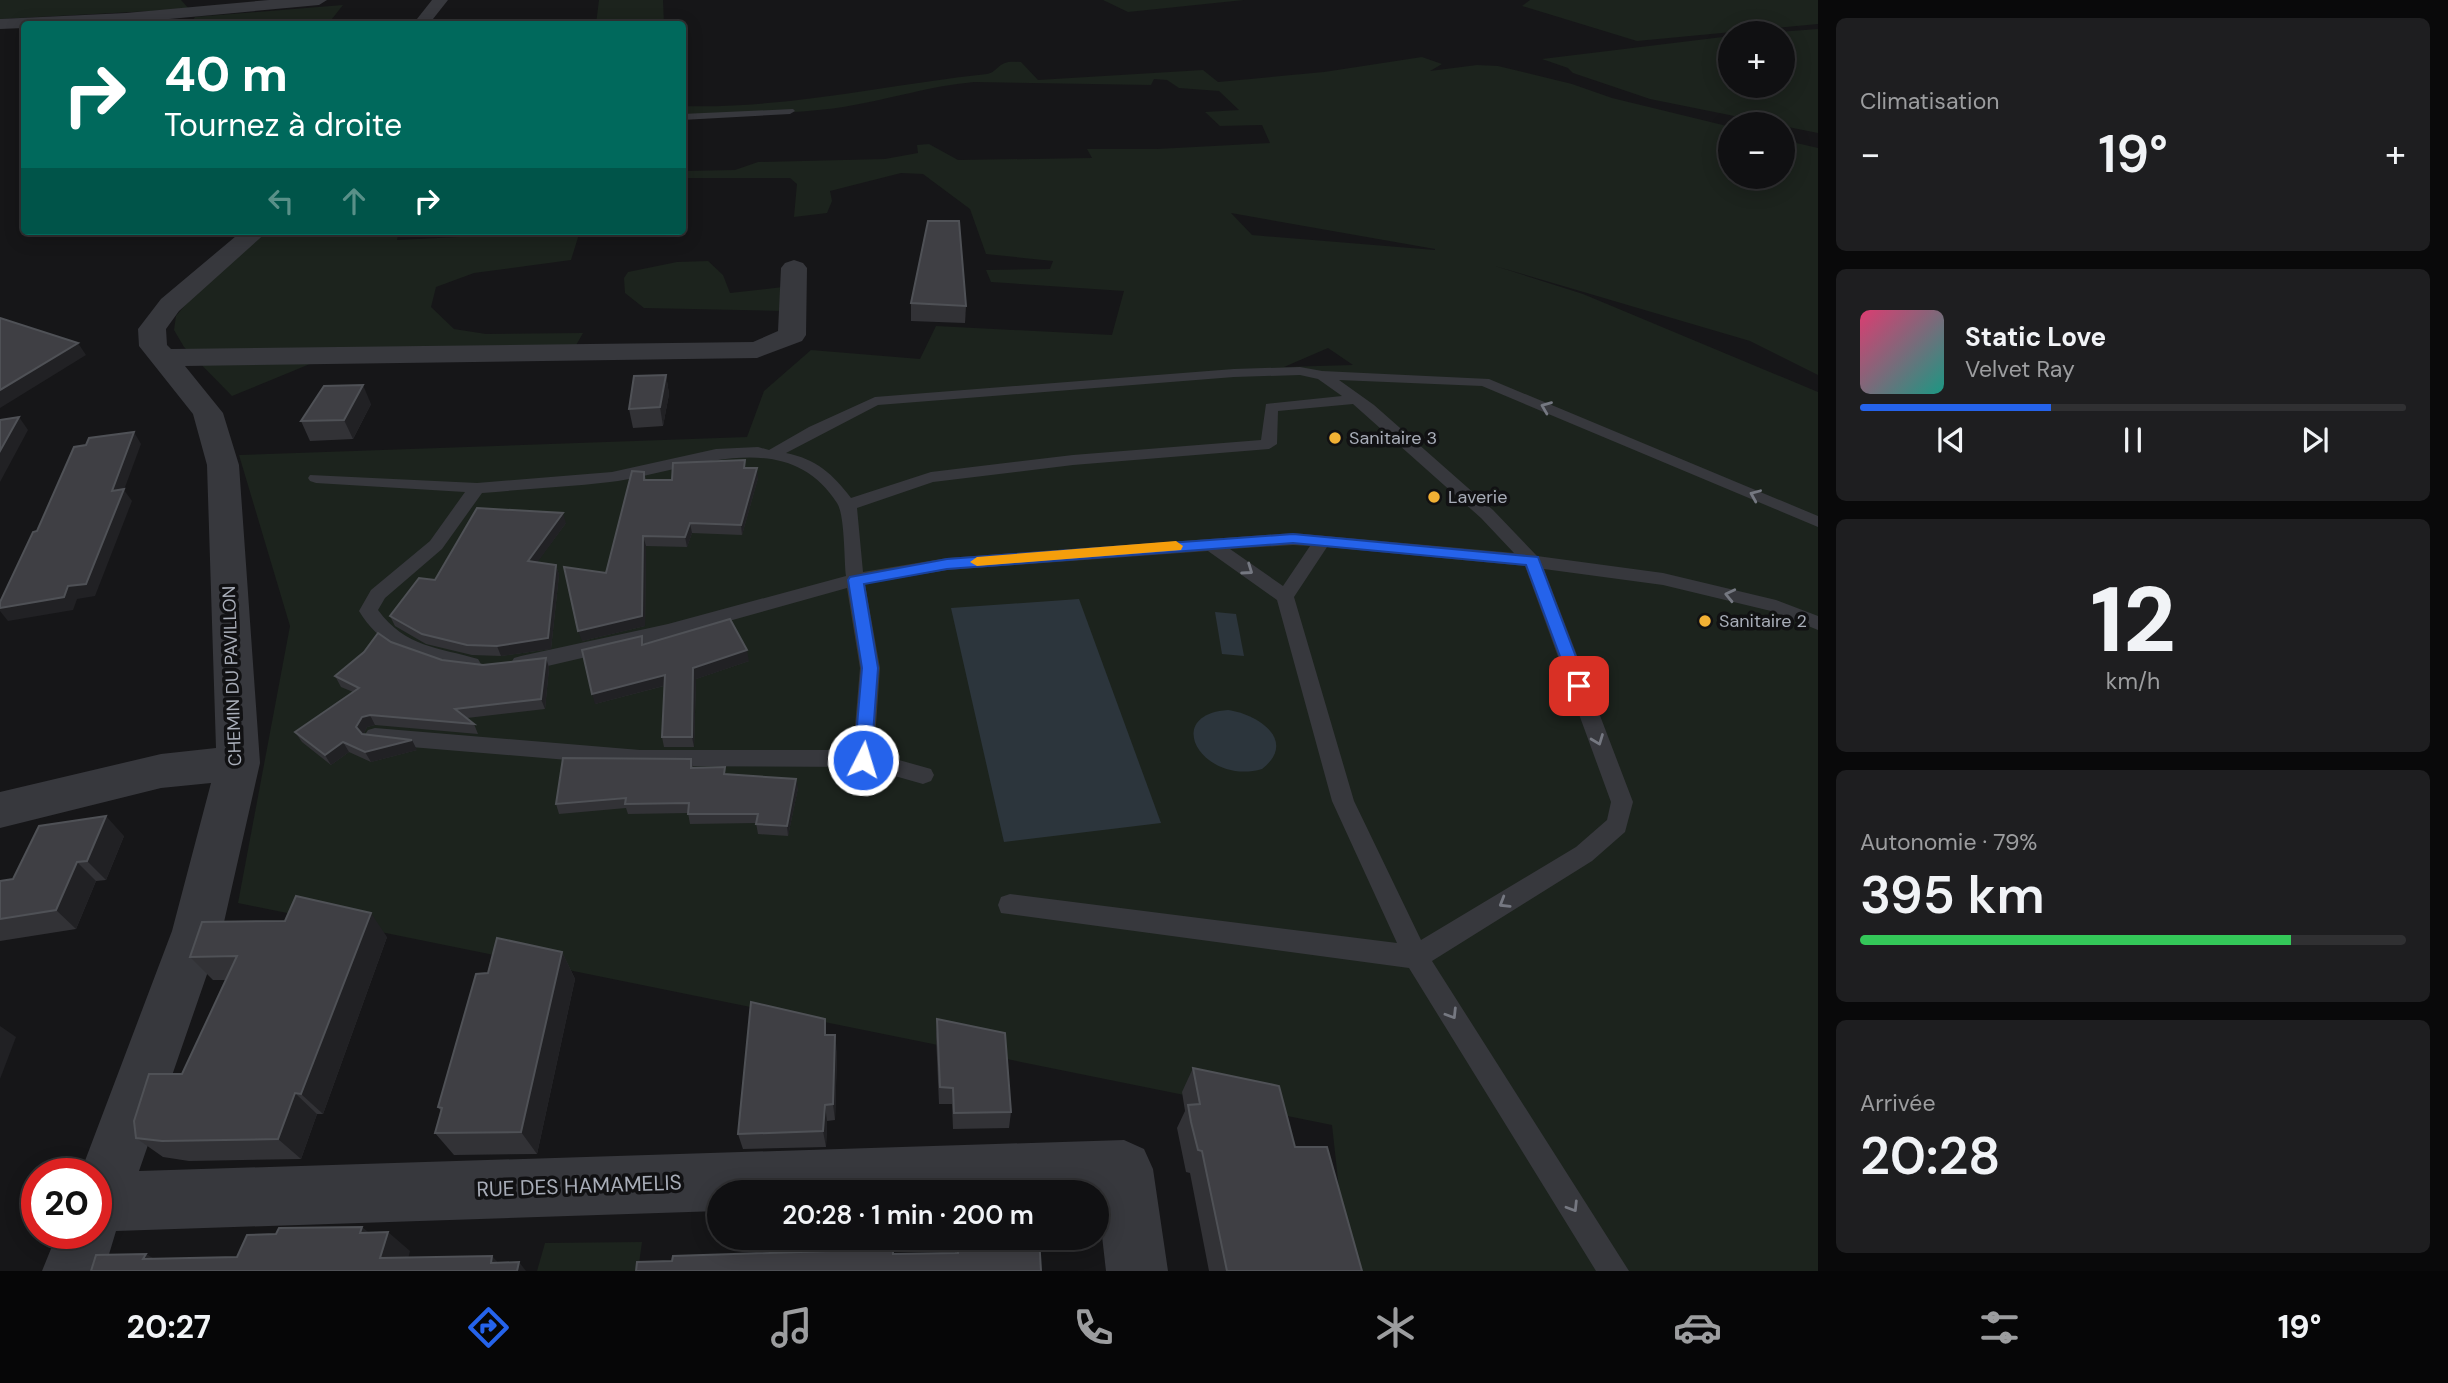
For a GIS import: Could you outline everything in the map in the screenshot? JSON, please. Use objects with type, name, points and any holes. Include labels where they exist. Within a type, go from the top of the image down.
[{"type":"street","points":[[63,21],[126,18],[319,0]]},
{"type":"street","points":[[423,21],[440,0]]},
{"type":"street","points":[[0,24],[21,23]]},
{"type":"street","name":"CHEMIN DU PAVILLON","points":[[112,1165],[197,931],[238,763],[223,465],[208,413],[153,346],[152,329],[170,305],[251,235]]},
{"type":"street","points":[[164,358],[757,350],[792,335],[794,268]]},
{"type":"street","points":[[0,810],[161,771],[238,763]]},
{"type":"street","name":"RUE DES HAMAMELIS","points":[[112,1214],[1124,1169],[1137,1271]]},
{"type":"street","name":"CHEMIN DU PAVILLON","points":[[73,1271],[81,1249]]},
{"type":"lane","points":[[686,117],[790,111]]},
{"type":"lane","points":[[771,455],[814,430],[875,401],[1234,373],[1300,371],[1322,375],[1484,382],[1818,522]]},
{"type":"lane","points":[[1010,905],[1416,957],[1584,854],[1616,825],[1622,802],[1532,561],[1487,514],[1356,399],[1322,375]]},
{"type":"lane","points":[[848,505],[931,477],[1073,460],[1269,444],[1270,407],[1356,399]]},
{"type":"lane","points":[[316,478],[477,488],[612,477],[716,454],[758,452],[796,460],[827,478],[848,505],[855,580],[870,668],[863,760]]},
{"type":"lane","points":[[477,488],[436,545],[378,594],[368,611],[378,627],[404,645],[447,661],[493,665],[539,661],[668,631],[855,580],[947,564],[1293,539],[1532,561],[1663,579],[1776,606],[1818,623]]},
{"type":"lane","points":[[1286,597],[1322,541]]},
{"type":"lane","points":[[1210,544],[1286,597],[1343,801],[1416,957],[1614,1271]]},
{"type":"lane","points":[[375,736],[640,758],[863,760],[923,775]]},
{"type":"shaded area","points":[[0,0],[181,0],[189,9],[0,19]]},
{"type":"shaded area","points":[[599,0],[663,0],[664,21],[596,21]]},
{"type":"shaded area","points":[[1103,0],[1244,0],[1128,12]]},
{"type":"shaded area","points":[[1530,0],[1818,0],[1818,24],[1795,26],[1795,21],[1718,21],[1718,33],[1637,41],[1522,6]]},
{"type":"shaded area","points":[[343,5],[330,21],[192,21],[195,17]]},
{"type":"shaded area","points":[[1818,29],[1818,133],[1795,128],[1795,112],[1718,113],[1650,99],[1573,73],[1568,68],[1542,59],[1718,38],[1718,98],[1795,98],[1795,31]]},
{"type":"shaded area","points":[[1422,57],[1442,64],[1430,71],[1477,65],[1498,66],[1718,124],[1718,189],[1795,189],[1795,143],[1818,148],[1818,375],[1750,341],[1495,266],[1583,294],[1818,392],[1818,1271],[1348,1271],[1332,1125],[238,903],[290,626],[239,455],[747,437],[764,391],[811,350],[920,359],[936,326],[1112,335],[1124,291],[991,282],[986,270],[1050,269],[1053,261],[986,254],[970,209],[923,174],[901,173],[830,191],[832,201],[827,213],[794,217],[797,184],[790,178],[686,178],[686,171],[735,170],[758,162],[885,159],[918,153],[917,145],[929,144],[958,160],[1092,158],[1087,149],[1157,149],[1270,143],[1262,125],[1220,126],[1205,112],[1239,110],[1219,91],[1179,88],[1167,80],[1154,79],[1151,85],[974,82],[823,110],[686,116],[686,106],[759,104],[835,95],[987,74],[1007,62],[1021,62],[1038,80],[1203,70],[1218,82],[1324,72]],"holes":[[[1231,213],[1435,249],[1252,235]],[[1328,348],[1353,365],[1284,367]]]},
{"type":"shaded area","points":[[262,235],[398,235],[397,240],[499,235],[579,235],[571,260],[474,273],[436,287],[431,307],[454,329],[486,334],[583,333],[575,347],[344,350],[232,396],[184,347],[174,330],[176,316],[191,298]]},
{"type":"shaded area","points":[[708,261],[723,275],[730,293],[783,287],[785,311],[644,308],[625,293],[624,278],[628,272],[677,262]]},
{"type":"shaded area","points":[[1079,599],[1161,823],[1004,842],[951,608]]},
{"type":"shaded area","points":[[1215,612],[1236,614],[1244,656],[1222,654]]},
{"type":"shaded area","points":[[1228,710],[1251,717],[1270,730],[1276,749],[1272,759],[1262,769],[1241,772],[1223,768],[1208,759],[1198,748],[1194,735],[1196,724],[1208,715]]},
{"type":"shaded area","points":[[642,1242],[638,1271],[537,1271],[545,1243]]},
{"type":"building","points":[[928,221],[959,221],[966,306],[911,303]]},
{"type":"building","points":[[0,318],[78,343],[0,390]]},
{"type":"building","points":[[666,375],[660,407],[629,409],[634,376]]},
{"type":"building","points":[[363,385],[344,420],[301,421],[324,386]]},
{"type":"building","points":[[19,417],[0,451],[0,420]]},
{"type":"building","points":[[134,432],[112,491],[124,489],[86,584],[68,586],[64,597],[0,608],[0,602],[33,532],[37,531],[74,447],[86,445],[89,438]]},
{"type":"building","points":[[745,460],[744,468],[757,468],[741,525],[690,523],[685,537],[643,536],[642,616],[578,631],[564,567],[606,573],[632,471],[644,472],[644,480],[672,480],[673,463]]},
{"type":"building","points":[[477,508],[563,513],[528,561],[556,565],[548,638],[497,646],[467,645],[422,634],[390,616],[419,578],[435,580]]},
{"type":"building","points":[[730,619],[747,650],[693,668],[692,737],[662,737],[665,675],[592,694],[582,650],[642,636],[642,645]]},
{"type":"building","points":[[378,633],[391,642],[442,660],[483,665],[546,658],[541,699],[455,709],[474,724],[370,715],[362,717],[356,727],[362,734],[412,740],[365,752],[343,742],[325,755],[295,732],[359,688],[335,676],[364,652]]},
{"type":"building","points":[[563,758],[691,759],[691,768],[725,767],[724,774],[796,779],[787,826],[756,824],[758,814],[688,814],[689,803],[625,804],[626,798],[556,804]]},
{"type":"building","points":[[106,816],[87,861],[77,862],[56,910],[0,919],[0,881],[13,879],[39,826]]},
{"type":"building","points":[[296,896],[371,913],[301,1094],[295,1093],[278,1139],[162,1141],[136,1138],[134,1121],[149,1074],[182,1074],[237,956],[190,957],[202,922],[285,921]]},
{"type":"building","points":[[497,938],[562,952],[521,1132],[435,1133],[442,1108],[438,1107],[476,974],[488,973]]},
{"type":"building","points":[[751,1002],[825,1019],[825,1035],[835,1035],[833,1104],[825,1105],[823,1131],[738,1134]]},
{"type":"building","points":[[937,1019],[1005,1033],[1011,1112],[954,1113],[953,1088],[940,1087]]},
{"type":"building","points":[[1193,1068],[1279,1086],[1295,1147],[1327,1147],[1362,1271],[1227,1271],[1202,1151],[1198,1150],[1188,1105],[1200,1104]]},
{"type":"building","points":[[362,1227],[360,1233],[388,1232],[380,1258],[492,1256],[491,1263],[519,1262],[517,1271],[91,1271],[96,1255],[146,1254],[143,1259],[237,1257],[247,1235],[276,1234],[279,1228]]},
{"type":"building","points":[[862,1250],[893,1250],[893,1254],[958,1253],[958,1250],[1040,1250],[1041,1271],[636,1271],[637,1262],[672,1261],[673,1256]]},
{"type":"slow traffic","points":[[977,562],[1176,546]]},
{"type":"place","name":"Sanitaire 3","points":[[1335,438]]},
{"type":"place","name":"Laverie","points":[[1434,497]]},
{"type":"place","name":"Sanitaire 2","points":[[1705,621]]},
{"type":"route","points":[[863,760],[870,668],[855,580],[947,564],[1293,539],[1532,561],[1579,686]]}]
